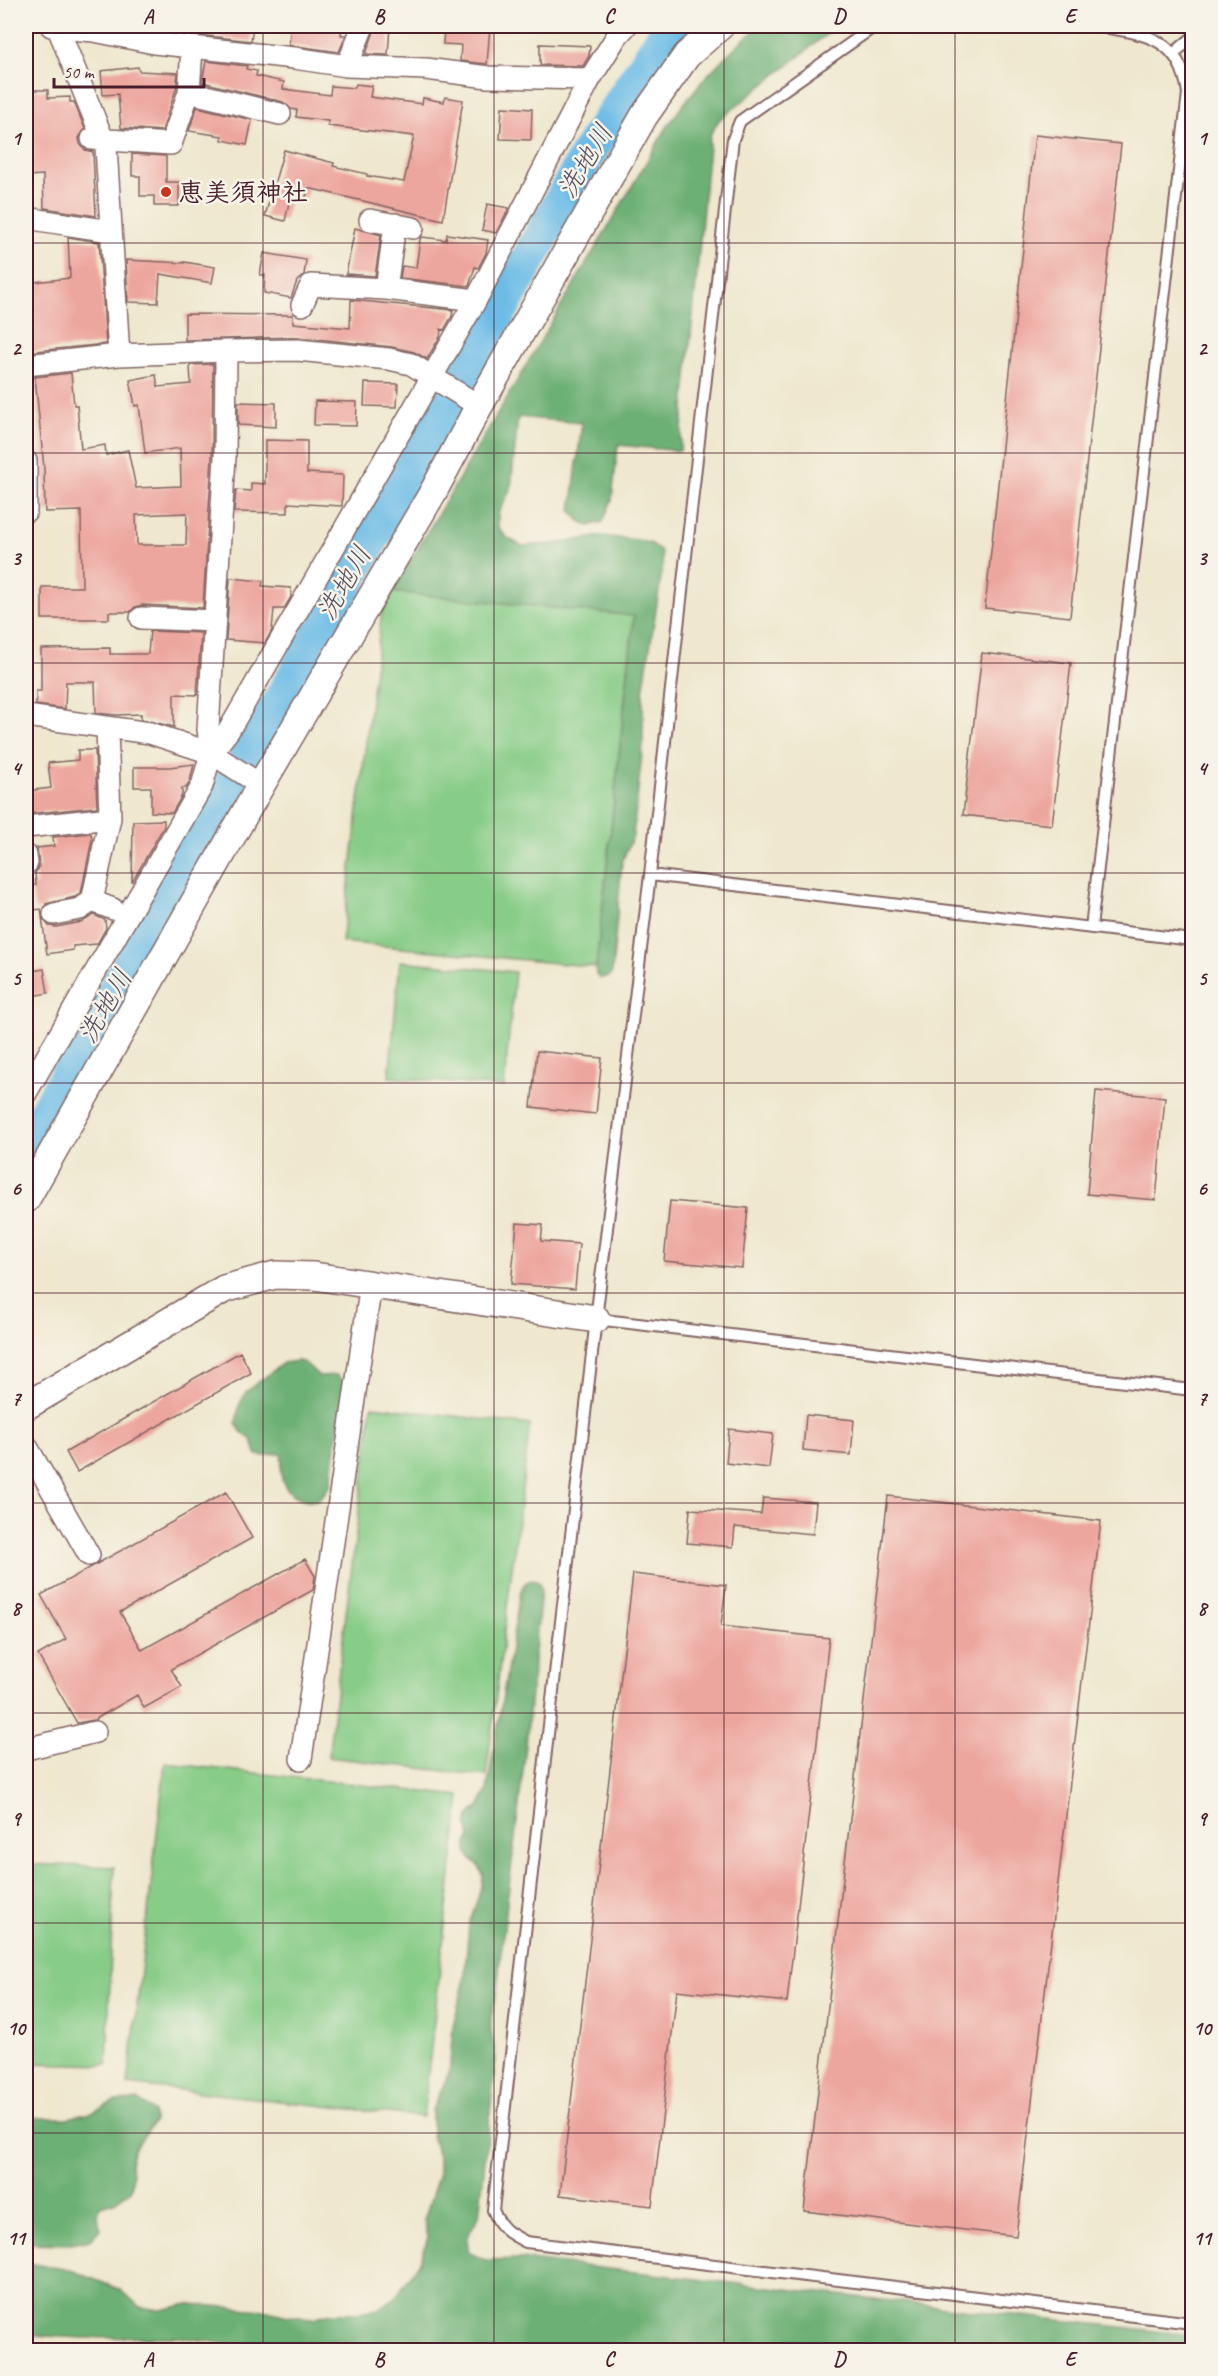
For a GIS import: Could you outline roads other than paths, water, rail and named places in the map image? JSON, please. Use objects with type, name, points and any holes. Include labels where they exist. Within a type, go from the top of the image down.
[{"type":"street","points":[[347,66],[363,26]]},
{"type":"street","points":[[26,1092],[202,786],[214,755],[437,380],[590,79],[617,36],[626,26]]},
{"type":"street","points":[[26,1198],[256,782],[432,494],[474,403],[644,116],[687,55],[717,26]]},
{"type":"street","points":[[119,355],[106,147],[96,139],[54,27],[94,31],[154,44],[294,58],[347,66],[426,69],[488,77],[590,79]]},
{"type":"street","points":[[96,139],[171,144],[189,92],[192,48]]},
{"type":"street","points":[[189,92],[280,114]]},
{"type":"street","points":[[26,218],[110,231]]},
{"type":"street","points":[[370,220],[404,226],[386,290]]},
{"type":"street","points":[[302,305],[311,285],[386,290],[476,300]]},
{"type":"street","points":[[26,365],[119,355],[297,350],[389,359],[411,364],[474,403]]},
{"type":"street","points":[[214,755],[208,729],[225,457],[226,351]]},
{"type":"street","points":[[26,469],[26,511]]},
{"type":"street","points":[[141,618],[216,621]]},
{"type":"street","points":[[26,716],[150,733],[214,755],[256,782]]},
{"type":"street","points":[[54,914],[80,909],[92,901],[110,818],[107,727]]},
{"type":"street","points":[[26,827],[110,818]]},
{"type":"street","points":[[92,901],[113,909]]},
{"type":"street","points":[[26,1406],[224,1289],[275,1275],[314,1276],[596,1319]]},
{"type":"street","points":[[301,1759],[371,1284]]},
{"type":"street","points":[[26,1446],[89,1555]]},
{"type":"street","points":[[26,1749],[95,1732]]},
{"type":"lane","points":[[875,26],[740,121],[734,139],[493,2210],[499,2224],[511,2235],[526,2242],[1192,2323]]},
{"type":"lane","points":[[1091,928],[1188,93],[1185,74],[1174,53],[1158,41],[1134,32],[1097,26]]},
{"type":"lane","points":[[1174,53],[1192,38]]},
{"type":"lane","points":[[1179,170],[1192,171]]},
{"type":"lane","points":[[650,874],[1192,940]]},
{"type":"lane","points":[[596,1319],[1192,1390]]},
{"type":"waterway","name":"洗地川","points":[[26,1146],[83,1049],[196,844],[280,702],[589,152],[671,26]]},
{"type":"place","name":"恵美須神社","points":[[166,192]]}]
